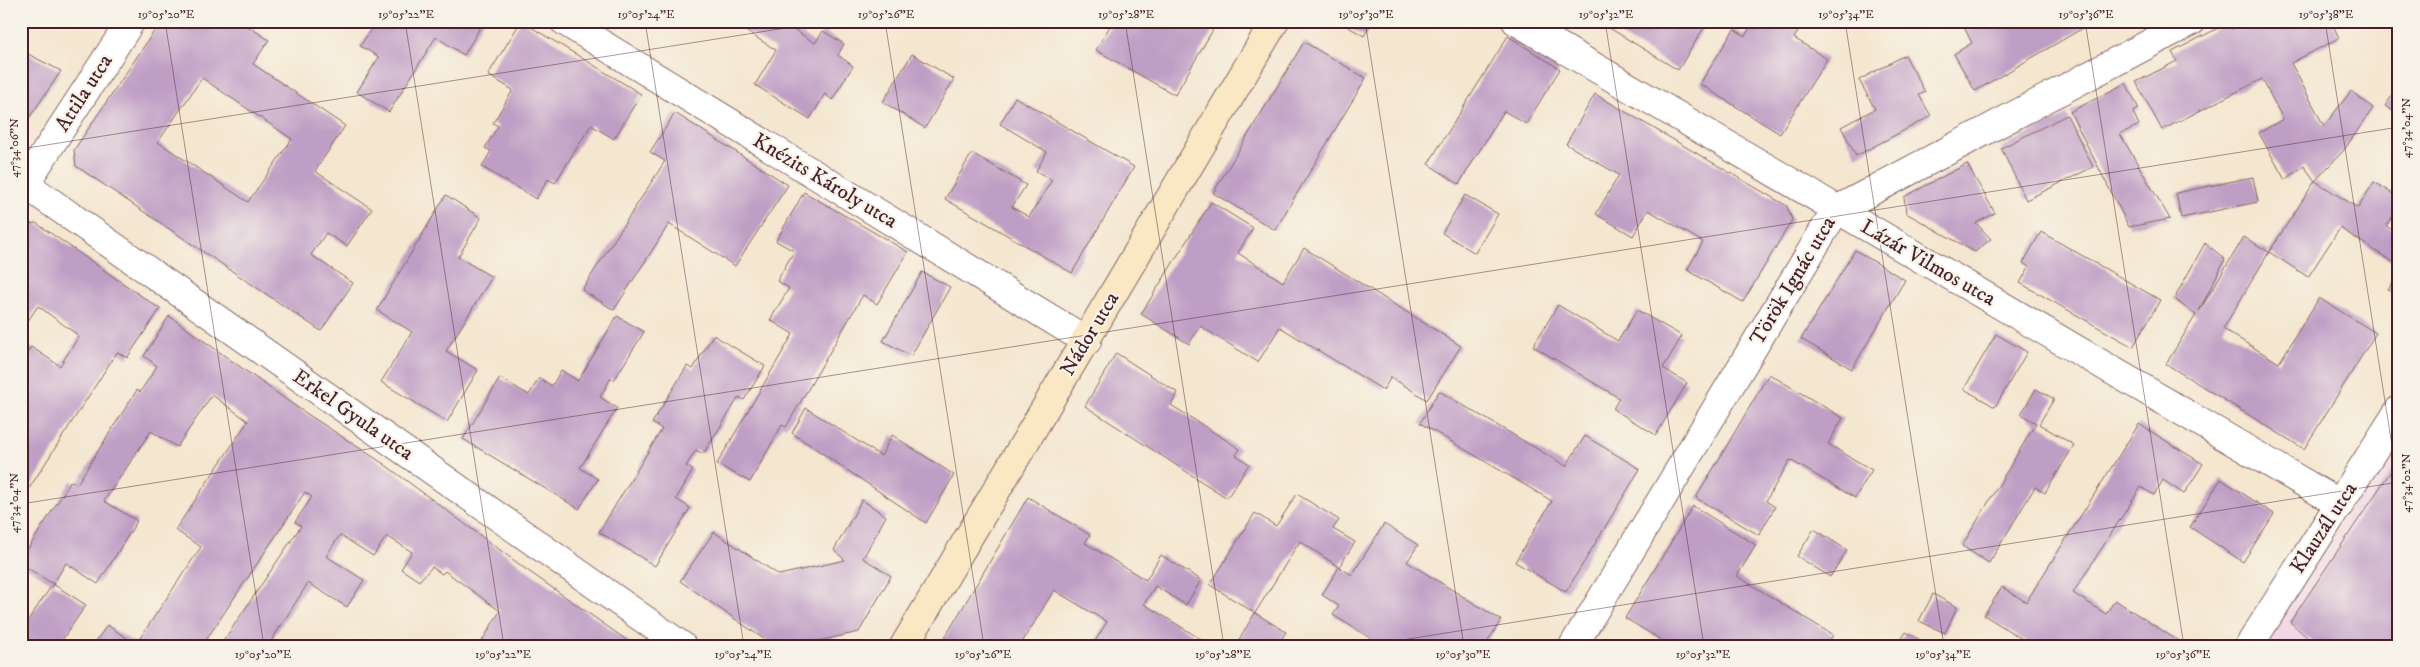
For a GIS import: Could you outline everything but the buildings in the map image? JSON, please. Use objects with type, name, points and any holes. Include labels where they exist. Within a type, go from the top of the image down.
[{"type":"street","name":"Attila utca","points":[[23,187],[131,21]]},
{"type":"street","name":"Knézits Károly utca","points":[[564,21],[1087,341]]},
{"type":"street","name":"Nádor utca","points":[[904,646],[1087,341],[1275,21]]},
{"type":"street","name":"Lázár Vilmos utca","points":[[1516,21],[2340,504]]},
{"type":"street","name":"Török Ignác utca","points":[[1573,646],[1836,210],[2192,21]]},
{"type":"street","name":"Erkel Gyula utca","points":[[23,187],[682,646]]},
{"type":"street","name":"Klauzál utca","points":[[2248,646],[2399,410]]},
{"type":"shaded area","points":[[2399,432],[2399,646],[2263,646]]}]
